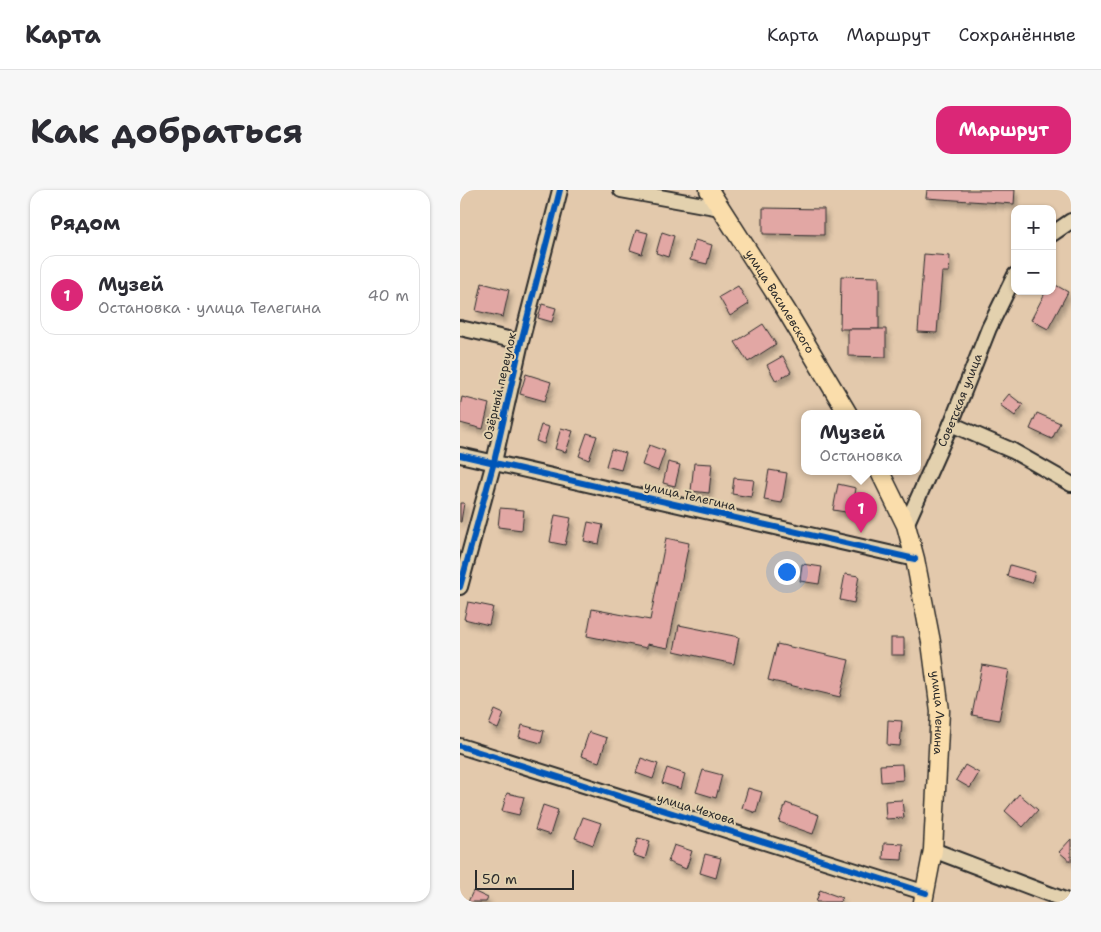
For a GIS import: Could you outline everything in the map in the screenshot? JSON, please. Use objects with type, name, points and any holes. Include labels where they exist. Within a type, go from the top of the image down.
[{"type":"main road","name":"улица Василевского","points":[[709,190],[786,310],[846,410]]},
{"type":"main road","points":[[882,475],[906,524]]},
{"type":"main road","name":"улица Ленина","points":[[906,524],[915,559],[931,642],[940,711],[933,850],[924,897]]},
{"type":"street","name":"Озёрный переулок","points":[[460,587],[494,462],[560,190]]},
{"type":"street","points":[[621,190],[720,208]]},
{"type":"street","points":[[1056,231],[1071,221]]},
{"type":"street","name":"Советская улица","points":[[906,524],[951,424],[989,328],[1011,283]]},
{"type":"street","points":[[460,328],[522,342]]},
{"type":"street","points":[[951,424],[1013,451],[1071,484]]},
{"type":"street","name":"улица Телегина","points":[[460,455],[915,559]]},
{"type":"street","name":"улица Чехова","points":[[460,746],[924,897]]},
{"type":"street","points":[[933,850],[1070,902]]},
{"type":"building","points":[[927,190],[1015,190],[1014,204],[926,198]]},
{"type":"building","points":[[763,208],[824,209],[824,235],[763,234]]},
{"type":"building","points":[[636,230],[648,233],[642,254],[630,250]]},
{"type":"building","points":[[662,232],[674,236],[668,257],[656,253]]},
{"type":"building","points":[[695,240],[712,245],[707,264],[690,260]]},
{"type":"building","points":[[924,254],[950,256],[949,272],[942,272],[937,333],[918,332]]},
{"type":"building","points":[[841,276],[879,277],[879,329],[840,329]]},
{"type":"building","points":[[482,283],[509,290],[503,317],[476,311]]},
{"type":"building","points":[[1056,285],[1068,292],[1048,329],[1031,320],[1044,295],[1056,295]]},
{"type":"building","points":[[738,286],[749,304],[730,316],[719,297]]},
{"type":"building","points":[[542,304],[556,308],[552,322],[538,318]]},
{"type":"building","points":[[763,324],[776,344],[748,362],[735,342]]},
{"type":"building","points":[[848,329],[886,329],[886,357],[848,356]]},
{"type":"building","points":[[783,356],[791,372],[776,381],[767,365]]},
{"type":"building","points":[[526,374],[551,382],[545,401],[520,394]]},
{"type":"building","points":[[1009,394],[1023,405],[1015,416],[1000,405]]},
{"type":"building","points":[[462,397],[489,404],[483,429],[460,423]]},
{"type":"building","points":[[1037,413],[1060,423],[1052,439],[1030,429]]},
{"type":"building","points":[[541,425],[549,427],[544,444],[536,441]]},
{"type":"building","points":[[561,428],[573,431],[566,452],[555,449]]},
{"type":"building","points":[[587,433],[597,436],[589,460],[579,456]]},
{"type":"building","points":[[649,445],[665,451],[658,471],[642,465]]},
{"type":"building","points":[[611,449],[626,453],[621,470],[606,466]]},
{"type":"building","points":[[668,462],[680,465],[675,486],[663,483]]},
{"type":"building","points":[[694,463],[712,464],[709,493],[691,491]]},
{"type":"building","points":[[769,470],[787,473],[782,503],[764,500]]},
{"type":"building","points":[[734,478],[754,480],[751,497],[732,494]]},
{"type":"building","points":[[838,484],[856,488],[852,513],[833,510]]},
{"type":"building","points":[[460,503],[464,503],[461,522],[460,522]]},
{"type":"building","points":[[500,508],[524,510],[522,530],[498,527]]},
{"type":"building","points":[[555,515],[571,518],[565,545],[550,542]]},
{"type":"building","points":[[588,522],[603,525],[599,544],[584,541]]},
{"type":"building","points":[[666,538],[689,543],[668,648],[647,644],[647,648],[587,636],[592,609],[650,620]]},
{"type":"building","points":[[802,564],[822,567],[819,584],[800,581]]},
{"type":"building","points":[[1010,565],[1035,572],[1032,583],[1007,576]]},
{"type":"building","points":[[845,574],[859,576],[854,603],[840,600]]},
{"type":"building","points":[[468,602],[493,607],[489,625],[464,619]]},
{"type":"building","points":[[679,625],[739,637],[734,664],[674,651]]},
{"type":"building","points":[[891,638],[904,638],[904,655],[891,655]]},
{"type":"building","points":[[777,644],[849,660],[840,697],[768,680]]},
{"type":"building","points":[[982,665],[1009,670],[999,720],[972,715]]},
{"type":"building","points":[[495,710],[504,714],[498,729],[489,725]]},
{"type":"building","points":[[888,720],[902,721],[900,746],[887,745]]},
{"type":"building","points":[[522,725],[544,731],[541,743],[519,737]]},
{"type":"building","points":[[589,732],[607,738],[599,762],[581,756]]},
{"type":"building","points":[[641,758],[658,764],[653,779],[636,773]]},
{"type":"building","points":[[902,764],[903,780],[881,782],[880,765]]},
{"type":"building","points":[[965,765],[979,773],[970,788],[956,780]]},
{"type":"building","points":[[667,768],[685,774],[681,789],[662,783]]},
{"type":"building","points":[[703,770],[722,775],[716,798],[696,792]]},
{"type":"building","points":[[748,788],[762,792],[756,813],[742,808]]},
{"type":"building","points":[[507,793],[524,797],[519,815],[502,811]]},
{"type":"building","points":[[1019,794],[1038,810],[1023,827],[1005,811]]},
{"type":"building","points":[[902,800],[904,818],[886,819],[885,801]]},
{"type":"building","points":[[786,803],[819,815],[813,834],[779,822]]},
{"type":"building","points":[[543,805],[558,810],[550,835],[535,830]]},
{"type":"building","points":[[583,817],[601,823],[593,845],[575,838]]},
{"type":"building","points":[[638,838],[650,841],[645,859],[633,855]]},
{"type":"building","points":[[1071,839],[1071,862],[1059,852]]},
{"type":"building","points":[[884,843],[903,844],[902,860],[883,859]]},
{"type":"building","points":[[674,845],[692,851],[686,869],[668,862]]},
{"type":"building","points":[[705,854],[721,858],[716,878],[700,873]]},
{"type":"building","points":[[820,890],[842,898],[840,902],[816,902]]},
{"type":"building","points":[[473,891],[488,898],[486,902],[468,902]]},
{"type":"cycle path","points":[[460,587],[494,462],[521,342],[560,190]]},
{"type":"cycle path","points":[[460,455],[915,559]]},
{"type":"cycle path","points":[[460,746],[926,893]]},
{"type":"place","name":"Музей","points":[[861,533]]}]
